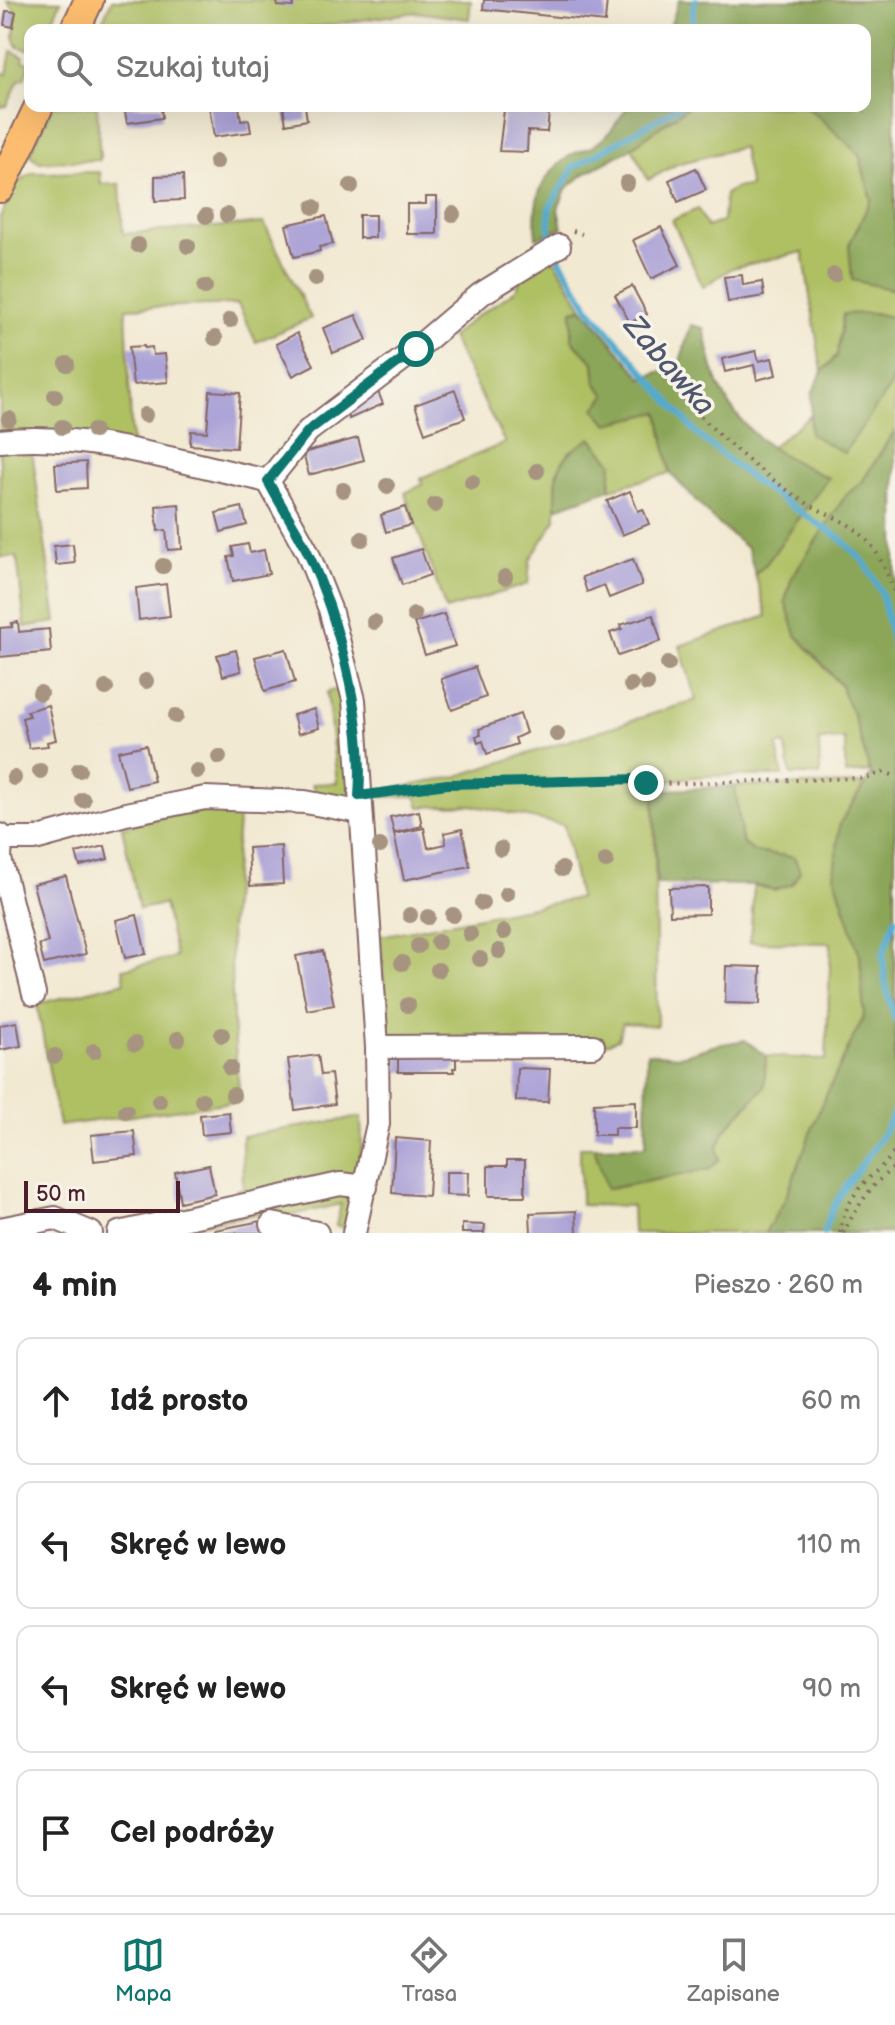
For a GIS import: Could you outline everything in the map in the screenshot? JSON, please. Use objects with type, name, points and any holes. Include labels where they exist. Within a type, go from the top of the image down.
[{"type":"main road","points":[[78,24],[89,0]]},
{"type":"main road","points":[[0,188],[36,112]]},
{"type":"street","points":[[268,481],[308,431],[407,357],[481,294],[554,249]]},
{"type":"street","points":[[0,441],[22,438],[116,447],[268,481],[307,551],[330,609],[354,700],[377,1047],[378,1124],[354,1233]]},
{"type":"street","points":[[34,994],[0,859],[1,837],[35,839],[126,814],[205,798],[360,804]]},
{"type":"street","points":[[377,1047],[593,1046]]},
{"type":"street","points":[[119,1233],[340,1184],[366,1187]]},
{"type":"street","points":[[0,1229],[55,1218],[91,1233]]},
{"type":"street","points":[[272,1224],[317,1233]]},
{"type":"path","points":[[655,361],[671,386],[750,462],[804,501],[862,535],[884,568],[895,594]]},
{"type":"path","points":[[360,804],[447,784],[640,779],[655,784],[865,778],[885,772],[895,776]]},
{"type":"path","points":[[842,1233],[842,1217],[865,1181],[892,1157],[895,1150]]},
{"type":"path","points":[[842,1233],[856,1209],[886,1173],[895,1167]]},
{"type":"green space","points":[[7,0],[61,1],[51,24],[24,24],[24,48],[18,47],[14,37],[16,12]]},
{"type":"green space","points":[[112,0],[471,0],[469,19],[416,12],[334,24],[101,24]]},
{"type":"green space","points":[[679,0],[895,0],[895,288],[852,280],[849,245],[871,200],[859,154],[813,112],[871,112],[871,24],[671,24]]},
{"type":"green space","points":[[11,51],[24,57],[24,79],[19,80],[7,106],[0,107],[0,73],[7,74]]},
{"type":"green space","points":[[49,112],[97,112],[100,160],[39,162],[30,155]]},
{"type":"green space","points":[[624,112],[681,112],[625,152],[584,174],[566,189],[558,209],[562,228],[536,238],[535,214],[543,183],[558,165],[575,153],[593,146]]},
{"type":"green space","points":[[681,112],[815,113],[859,154],[871,200],[849,245],[890,289],[895,288],[895,318],[874,313],[822,372],[803,252],[732,268],[703,287],[672,220],[698,209],[707,227],[723,221],[725,194],[738,187],[750,187],[742,147],[677,164],[648,180],[632,147]]},
{"type":"green space","points":[[100,172],[101,184],[120,184],[123,234],[264,223],[311,318],[256,342],[238,304],[126,308],[132,447],[0,435],[0,217],[16,184],[32,173]]},
{"type":"green space","points":[[549,259],[556,262],[583,308],[572,310],[594,363],[596,383],[606,395],[608,423],[659,411],[670,473],[610,489],[612,463],[592,439],[570,451],[556,473],[556,519],[530,560],[528,584],[446,610],[405,493],[422,485],[421,478],[505,443],[451,337],[516,290],[523,274]]},
{"type":"green space","points":[[583,308],[642,378],[679,365],[691,325],[704,328],[718,383],[738,417],[778,452],[828,478],[766,564],[755,574],[748,549],[715,521],[670,473],[659,412],[608,424],[595,409],[606,395],[596,383],[594,363],[572,340],[572,310]]},
{"type":"green space","points":[[874,313],[895,318],[895,371],[888,390],[844,453],[810,434],[812,394],[822,372],[837,356],[843,314]]},
{"type":"green space","points":[[895,371],[895,430],[862,482],[846,496],[796,635],[842,687],[870,772],[845,774],[845,739],[819,740],[820,775],[791,775],[785,744],[777,746],[783,776],[692,777],[658,784],[648,790],[654,791],[657,1026],[623,1023],[618,1039],[609,1043],[393,1039],[388,1034],[380,936],[579,898],[564,825],[472,805],[420,807],[416,796],[377,797],[376,792],[455,777],[696,700],[680,646],[767,616],[755,574],[766,564],[828,478],[781,456],[771,447],[811,415],[810,434],[888,390]]},
{"type":"green space","points":[[895,430],[895,1233],[765,1233],[785,1200],[820,1108],[864,1016],[860,956],[834,874],[840,823],[871,775],[842,686],[796,635],[785,601],[792,577],[846,495],[862,482]]},
{"type":"green space","points":[[591,438],[612,463],[610,489],[556,508],[560,466],[571,452]]},
{"type":"green space","points":[[29,446],[56,622],[25,627],[17,557],[0,557],[0,447]]},
{"type":"green space","points":[[343,688],[351,790],[347,796],[326,796],[317,792],[312,784],[337,783],[327,692]]},
{"type":"green space","points":[[865,784],[840,823],[834,874],[860,956],[864,1016],[820,1108],[785,1200],[765,1233],[633,1233],[632,1206],[581,1205],[580,1147],[594,1147],[608,1189],[710,1169],[725,1130],[764,1087],[766,1056],[826,1060],[831,943],[750,942],[754,885],[774,890],[794,857],[754,852],[742,842],[735,786]]},
{"type":"green space","points":[[735,786],[742,842],[754,852],[794,857],[800,871],[792,884],[774,890],[754,885],[657,884],[654,791]]},
{"type":"green space","points":[[239,807],[230,929],[233,1022],[240,1101],[59,1126],[37,1004],[125,982],[123,969],[176,957],[164,904],[139,909],[122,827],[174,815]]},
{"type":"green space","points":[[745,1040],[766,1056],[764,1087],[725,1130],[717,1148],[720,1159],[710,1169],[607,1189],[594,1147],[646,1146],[647,1053],[680,1056]]},
{"type":"green space","points":[[361,1117],[360,1159],[347,1178],[240,1197],[236,1190],[243,1188],[242,1136]]},
{"type":"green space","points":[[345,1192],[351,1199],[344,1228],[336,1225],[341,1204],[280,1218],[269,1212],[188,1227],[188,1233],[147,1233]]},
{"type":"building","points":[[278,0],[293,0],[293,7],[277,6]]},
{"type":"building","points":[[484,0],[607,0],[605,22],[483,9]]},
{"type":"building","points":[[6,11],[16,12],[13,27],[4,25]]},
{"type":"building","points":[[125,112],[162,112],[162,118],[127,123]]},
{"type":"building","points":[[210,112],[240,112],[241,121],[249,120],[251,132],[214,137]]},
{"type":"building","points":[[284,112],[306,112],[307,120],[286,124]]},
{"type":"building","points":[[504,112],[549,113],[547,132],[528,131],[527,152],[499,151]]},
{"type":"building","points":[[696,168],[706,190],[678,202],[669,180]]},
{"type":"building","points":[[183,175],[184,200],[155,201],[155,176]]},
{"type":"building","points":[[426,197],[437,197],[437,234],[407,234],[407,204],[426,204]]},
{"type":"building","points":[[359,215],[375,215],[375,238],[359,238]]},
{"type":"building","points":[[326,216],[333,244],[319,247],[320,251],[294,257],[286,225]]},
{"type":"building","points":[[661,227],[680,265],[651,279],[633,240]]},
{"type":"building","points":[[742,275],[743,285],[762,282],[764,296],[728,302],[724,277]]},
{"type":"building","points":[[632,286],[647,314],[630,323],[615,295]]},
{"type":"building","points":[[356,315],[367,340],[333,353],[323,328]]},
{"type":"building","points":[[297,333],[314,365],[293,376],[276,344]]},
{"type":"building","points":[[129,347],[152,347],[153,355],[165,354],[168,382],[133,385]]},
{"type":"building","points":[[756,351],[759,361],[772,358],[776,375],[757,380],[754,365],[725,372],[722,359]]},
{"type":"building","points":[[377,389],[383,404],[349,419],[348,411]]},
{"type":"building","points":[[455,390],[465,418],[425,433],[415,405]]},
{"type":"building","points":[[210,391],[240,393],[236,448],[190,445],[191,431],[207,432]]},
{"type":"building","points":[[358,438],[364,460],[309,475],[303,453]]},
{"type":"building","points":[[86,462],[87,488],[57,490],[55,464]]},
{"type":"building","points":[[630,491],[638,511],[643,509],[649,524],[622,535],[607,501]]},
{"type":"building","points":[[179,504],[182,549],[168,550],[166,530],[158,531],[156,506]]},
{"type":"building","points":[[242,507],[247,525],[221,532],[216,513]]},
{"type":"building","points":[[405,507],[411,525],[386,532],[381,515]]},
{"type":"building","points":[[73,544],[75,563],[56,565],[54,546]]},
{"type":"building","points":[[248,544],[250,553],[264,550],[269,574],[233,581],[228,557],[234,556],[232,547]]},
{"type":"building","points":[[421,549],[430,575],[402,585],[393,558]]},
{"type":"building","points":[[633,559],[642,585],[609,598],[604,585],[587,592],[582,577]]},
{"type":"building","points":[[166,584],[170,616],[139,620],[136,588]]},
{"type":"building","points":[[444,614],[455,646],[425,655],[414,623]]},
{"type":"building","points":[[653,615],[661,641],[618,656],[610,633],[622,629],[620,625]]},
{"type":"building","points":[[18,622],[19,632],[49,629],[51,652],[0,657],[0,628],[12,627],[12,623]]},
{"type":"building","points":[[286,649],[295,682],[265,691],[255,657]]},
{"type":"building","points":[[236,650],[241,671],[223,676],[217,655]]},
{"type":"building","points":[[475,667],[486,697],[452,710],[441,679]]},
{"type":"building","points":[[48,705],[56,740],[47,742],[48,746],[29,748],[22,718],[29,716],[27,711]]},
{"type":"building","points":[[314,709],[319,728],[298,734],[293,715]]},
{"type":"building","points":[[520,714],[526,733],[515,738],[517,744],[487,754],[483,741],[478,743],[476,736],[481,735],[479,729]]},
{"type":"building","points":[[146,745],[154,781],[127,787],[118,751]]},
{"type":"building","points":[[419,811],[422,826],[394,833],[390,817]]},
{"type":"building","points":[[424,828],[428,848],[446,844],[444,833],[462,829],[470,866],[404,880],[394,834]]},
{"type":"building","points":[[105,846],[108,859],[80,866],[76,853]]},
{"type":"building","points":[[281,846],[283,884],[250,886],[248,848]]},
{"type":"building","points":[[66,876],[86,954],[44,964],[39,945],[48,942],[33,884]]},
{"type":"building","points":[[708,887],[708,914],[670,915],[669,888]]},
{"type":"building","points":[[137,915],[146,954],[125,958],[116,920]]},
{"type":"building","points":[[323,951],[334,1005],[307,1010],[296,956]]},
{"type":"building","points":[[726,966],[761,967],[760,1004],[725,1003]]},
{"type":"building","points":[[17,1022],[21,1046],[0,1050],[0,1025]]},
{"type":"building","points":[[318,1055],[321,1075],[331,1074],[335,1104],[295,1110],[288,1059]]},
{"type":"building","points":[[398,1056],[456,1057],[456,1068],[453,1068],[454,1072],[398,1072]]},
{"type":"building","points":[[517,1068],[550,1069],[548,1102],[516,1101]]},
{"type":"building","points":[[636,1101],[636,1128],[614,1128],[614,1135],[594,1135],[594,1103]]},
{"type":"building","points":[[229,1112],[231,1132],[202,1135],[200,1115]]},
{"type":"building","points":[[134,1131],[137,1156],[94,1161],[91,1135]]},
{"type":"building","points":[[395,1138],[431,1141],[428,1196],[392,1193]]},
{"type":"building","points":[[507,1160],[525,1160],[525,1196],[488,1196],[488,1166],[507,1166]]},
{"type":"building","points":[[209,1165],[215,1194],[180,1202],[175,1172]]},
{"type":"building","points":[[446,1172],[469,1172],[468,1196],[446,1195]]},
{"type":"building","points":[[576,1211],[577,1233],[531,1233],[530,1213]]},
{"type":"building","points":[[271,1219],[267,1233],[216,1233],[215,1230]]},
{"type":"building","points":[[462,1224],[485,1225],[484,1233],[462,1233]]},
{"type":"waterway","name":"Zabawka","points":[[693,24],[696,0]]},
{"type":"waterway","name":"Zabawka","points":[[550,244],[549,208],[574,167],[670,112]]},
{"type":"waterway","name":"Zabawka","points":[[556,253],[589,308],[698,435],[758,484],[840,538],[865,563],[881,592],[895,652]]},
{"type":"waterway","name":"Zabawka","points":[[895,919],[883,955],[885,982],[895,1020]]},
{"type":"waterway","name":"Zabawka","points":[[824,1233],[836,1201],[878,1142],[895,1110]]},
{"type":"route","points":[[416,349],[308,431],[268,481],[307,551],[330,609],[354,700],[359,796],[447,784],[640,779],[646,783]]}]
